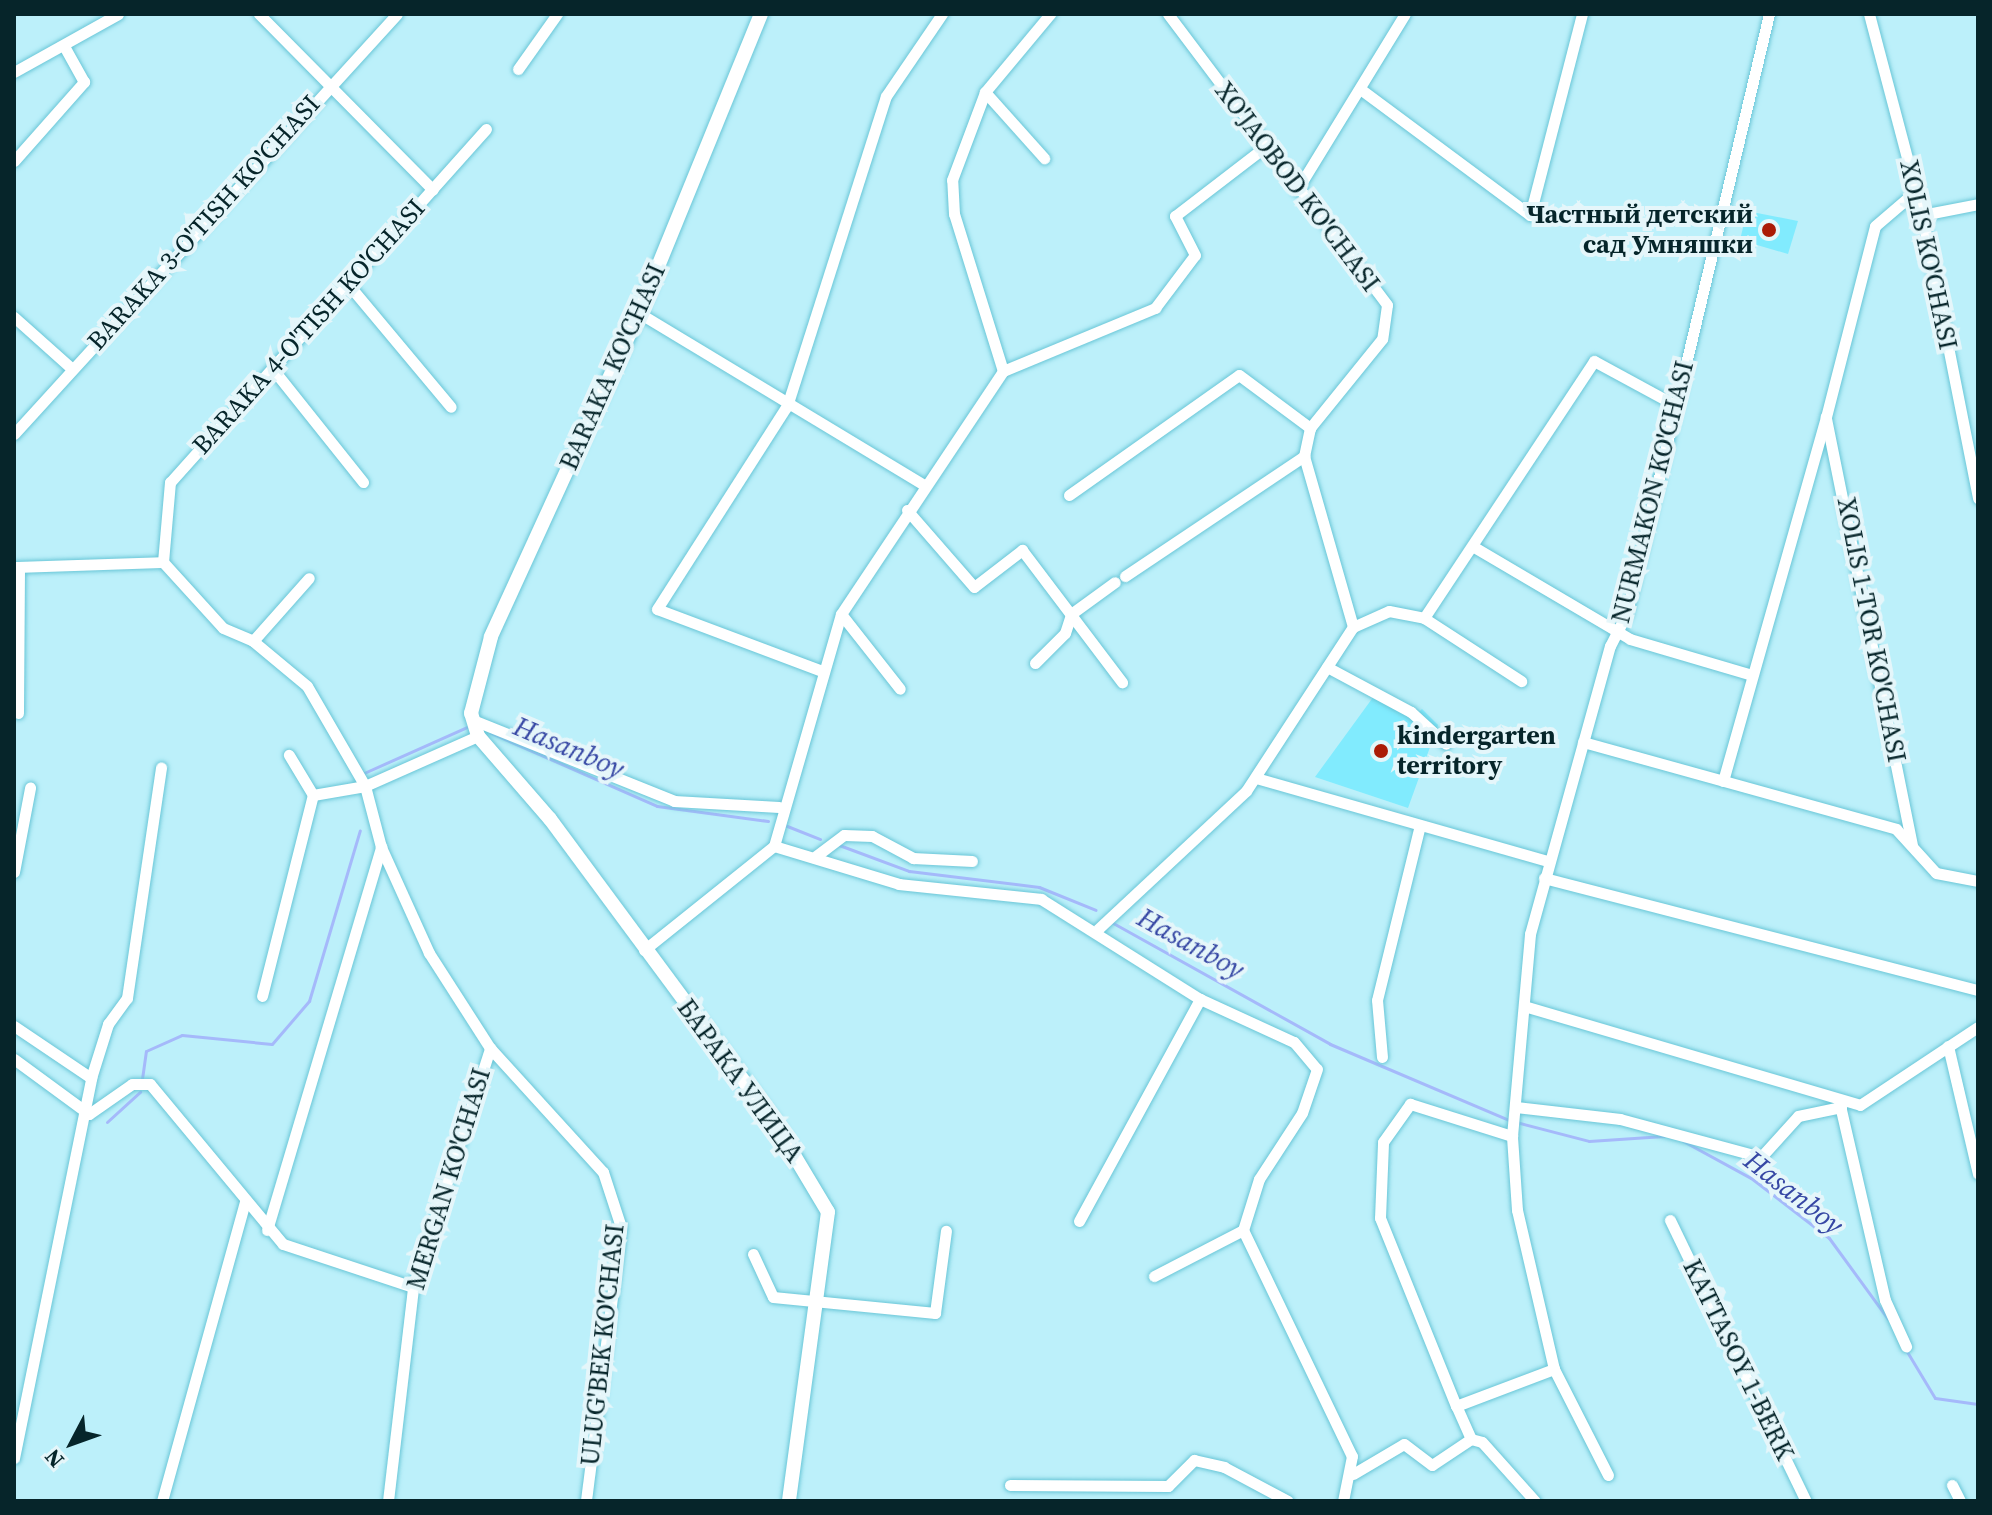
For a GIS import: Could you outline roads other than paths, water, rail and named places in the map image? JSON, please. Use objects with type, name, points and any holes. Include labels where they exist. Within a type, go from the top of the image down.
[{"type":"main road","name":"BARAKA KO'CHASI","points":[[476,730],[491,637],[639,313],[761,14]]},
{"type":"main road","name":"БАРАКА УЛИЦА","points":[[476,730],[644,950],[821,1194],[829,1230],[789,1501]]},
{"type":"street","points":[[14,72],[118,14]]},
{"type":"street","name":"BARAKA 4-O'TISH KO'CHASI","points":[[163,562],[170,482],[433,190],[259,14]]},
{"type":"street","name":"BARAKA 3-O'TISH KO'CHASI","points":[[14,434],[397,14]]},
{"type":"street","points":[[518,69],[557,14]]},
{"type":"street","points":[[822,671],[657,609],[787,406],[886,96],[942,14]]},
{"type":"street","points":[[1003,371],[954,214],[952,180],[985,92],[1050,14]]},
{"type":"street","name":"XO'JAOBOD KO'CHASI","points":[[1168,14],[1297,190],[1387,305],[1382,339],[1310,428],[1304,456],[1353,627]]},
{"type":"street","points":[[1297,190],[1363,91],[1405,14]]},
{"type":"street","points":[[1363,91],[1530,215],[1582,14]]},
{"type":"street","name":"NURMAKON KO'CHASI","points":[[1608,1475],[1554,1369],[1517,1210],[1512,1136],[1524,1006],[1547,861],[1619,633],[1769,14]]},
{"type":"street","name":"XOLIS KO'CHASI","points":[[1869,14],[1917,190],[1978,499]]},
{"type":"street","points":[[14,161],[84,82],[64,46]]},
{"type":"street","points":[[985,92],[1044,158]]},
{"type":"street","points":[[433,190],[486,129]]},
{"type":"street","points":[[644,950],[774,846],[779,807],[841,614],[907,510],[1003,371],[1155,308],[1195,255],[1175,216],[1265,147]]},
{"type":"street","name":"XOLIS 1-TOR KO'CHASI","points":[[1723,781],[1826,417],[1870,239],[1893,205],[1917,190]]},
{"type":"street","points":[[1922,215],[1978,204]]},
{"type":"street","points":[[348,284],[451,407]]},
{"type":"street","points":[[639,313],[703,346],[787,406],[924,485]]},
{"type":"street","points":[[14,317],[71,368]]},
{"type":"street","points":[[1424,618],[1474,547],[1594,361],[1675,405]]},
{"type":"street","points":[[272,368],[363,482]]},
{"type":"street","points":[[1069,495],[1239,375],[1310,428]]},
{"type":"street","name":"XOLIS 1-TOR KO'CHASI","points":[[1826,417],[1912,845]]},
{"type":"street","points":[[1035,663],[1065,633],[1071,614],[1304,456]]},
{"type":"street","points":[[907,510],[974,587],[1022,550],[1122,682]]},
{"type":"street","points":[[1474,547],[1619,633],[1752,675]]},
{"type":"street","points":[[18,713],[17,567],[163,562],[223,628],[253,641],[307,686],[365,786]]},
{"type":"street","points":[[253,641],[309,578]]},
{"type":"street","points":[[1098,929],[1256,778],[1353,627],[1389,611],[1424,618],[1521,681]]},
{"type":"street","points":[[841,614],[900,689]]},
{"type":"street","points":[[1327,667],[1411,712],[1446,744]]},
{"type":"street","points":[[313,795],[365,786],[476,730],[674,801],[779,807]]},
{"type":"street","points":[[1583,742],[1896,829],[1936,873],[1978,881]]},
{"type":"street","points":[[262,996],[313,795],[289,755]]},
{"type":"street","points":[[14,1458],[89,1114],[91,1078],[108,1024],[127,998],[161,767]]},
{"type":"street","points":[[1256,778],[1419,829],[1547,861]]},
{"type":"street","name":"ULUG'BEK KO'CHASI","points":[[365,786],[381,847],[429,953],[490,1048],[583,1142],[616,1203],[621,1227],[586,1501]]},
{"type":"street","points":[[14,872],[30,788]]},
{"type":"street","points":[[1382,1057],[1377,1000],[1419,829]]},
{"type":"street","points":[[816,856],[844,835],[872,836],[906,857],[972,861]]},
{"type":"street","points":[[774,846],[816,856],[899,884],[1030,895],[1098,929],[1200,999],[1294,1042],[1317,1069],[1302,1113],[1259,1179],[1243,1230],[1352,1456],[1353,1474],[1343,1501]]},
{"type":"street","points":[[267,1230],[381,847]]},
{"type":"street","points":[[1544,878],[1978,990]]},
{"type":"street","points":[[1079,1221],[1200,999]]},
{"type":"street","points":[[1524,1006],[1840,1103],[1860,1105],[1978,1027]]},
{"type":"street","points":[[14,1026],[91,1078]]},
{"type":"street","points":[[1948,1046],[1978,1174]]},
{"type":"street","name":"MERGAN KO'CHASI","points":[[388,1501],[413,1287],[490,1048]]},
{"type":"street","points":[[14,1059],[89,1114]]},
{"type":"street","points":[[89,1114],[132,1084],[150,1084],[267,1230],[283,1244],[413,1287]]},
{"type":"street","points":[[1516,1107],[1620,1119],[1761,1157],[1798,1116],[1840,1103]]},
{"type":"street","points":[[1840,1103],[1882,1289],[1906,1346]]},
{"type":"street","points":[[1471,1439],[1380,1218],[1383,1142],[1410,1104],[1512,1136]]},
{"type":"street","points":[[162,1501],[245,1201]]},
{"type":"street","name":"KATTASOY 1-BERK","points":[[1670,1220],[1806,1501]]},
{"type":"street","points":[[1154,1276],[1243,1230]]},
{"type":"street","points":[[753,1254],[773,1297],[818,1299],[935,1313],[946,1231]]},
{"type":"street","points":[[1456,1406],[1554,1369]]},
{"type":"street","points":[[1353,1474],[1398,1445],[1432,1465],[1471,1439],[1482,1442],[1535,1501]]},
{"type":"street","points":[[1010,1485],[1168,1486],[1194,1460],[1224,1467],[1288,1501]]},
{"type":"street","points":[[1952,1485],[1960,1501]]},
{"type":"waterway","name":"Hasanboy","points":[[364,773],[469,726]]},
{"type":"waterway","name":"Hasanboy","points":[[491,733],[657,806],[768,821]]},
{"type":"waterway","name":"Hasanboy","points":[[782,824],[820,839]]},
{"type":"waterway","name":"Hasanboy","points":[[142,1079],[146,1051],[182,1035],[272,1044],[309,1001],[360,830]]},
{"type":"waterway","name":"Hasanboy","points":[[839,845],[909,871],[1039,887],[1096,910]]},
{"type":"waterway","name":"Hasanboy","points":[[1113,923],[1330,1044],[1509,1120]]},
{"type":"waterway","name":"Hasanboy","points":[[107,1122],[140,1092]]},
{"type":"waterway","name":"Hasanboy","points":[[1516,1122],[1589,1141],[1664,1136]]},
{"type":"waterway","name":"Hasanboy","points":[[1683,1141],[1751,1178],[1829,1238],[1888,1319]]},
{"type":"waterway","name":"Hasanboy","points":[[1906,1350],[1935,1398],[1978,1404]]},
{"type":"place","name":"Частный детский сад Умняшки","points":[[1769,230]]},
{"type":"place","name":"kindergarten territory","points":[[1381,751]]}]
